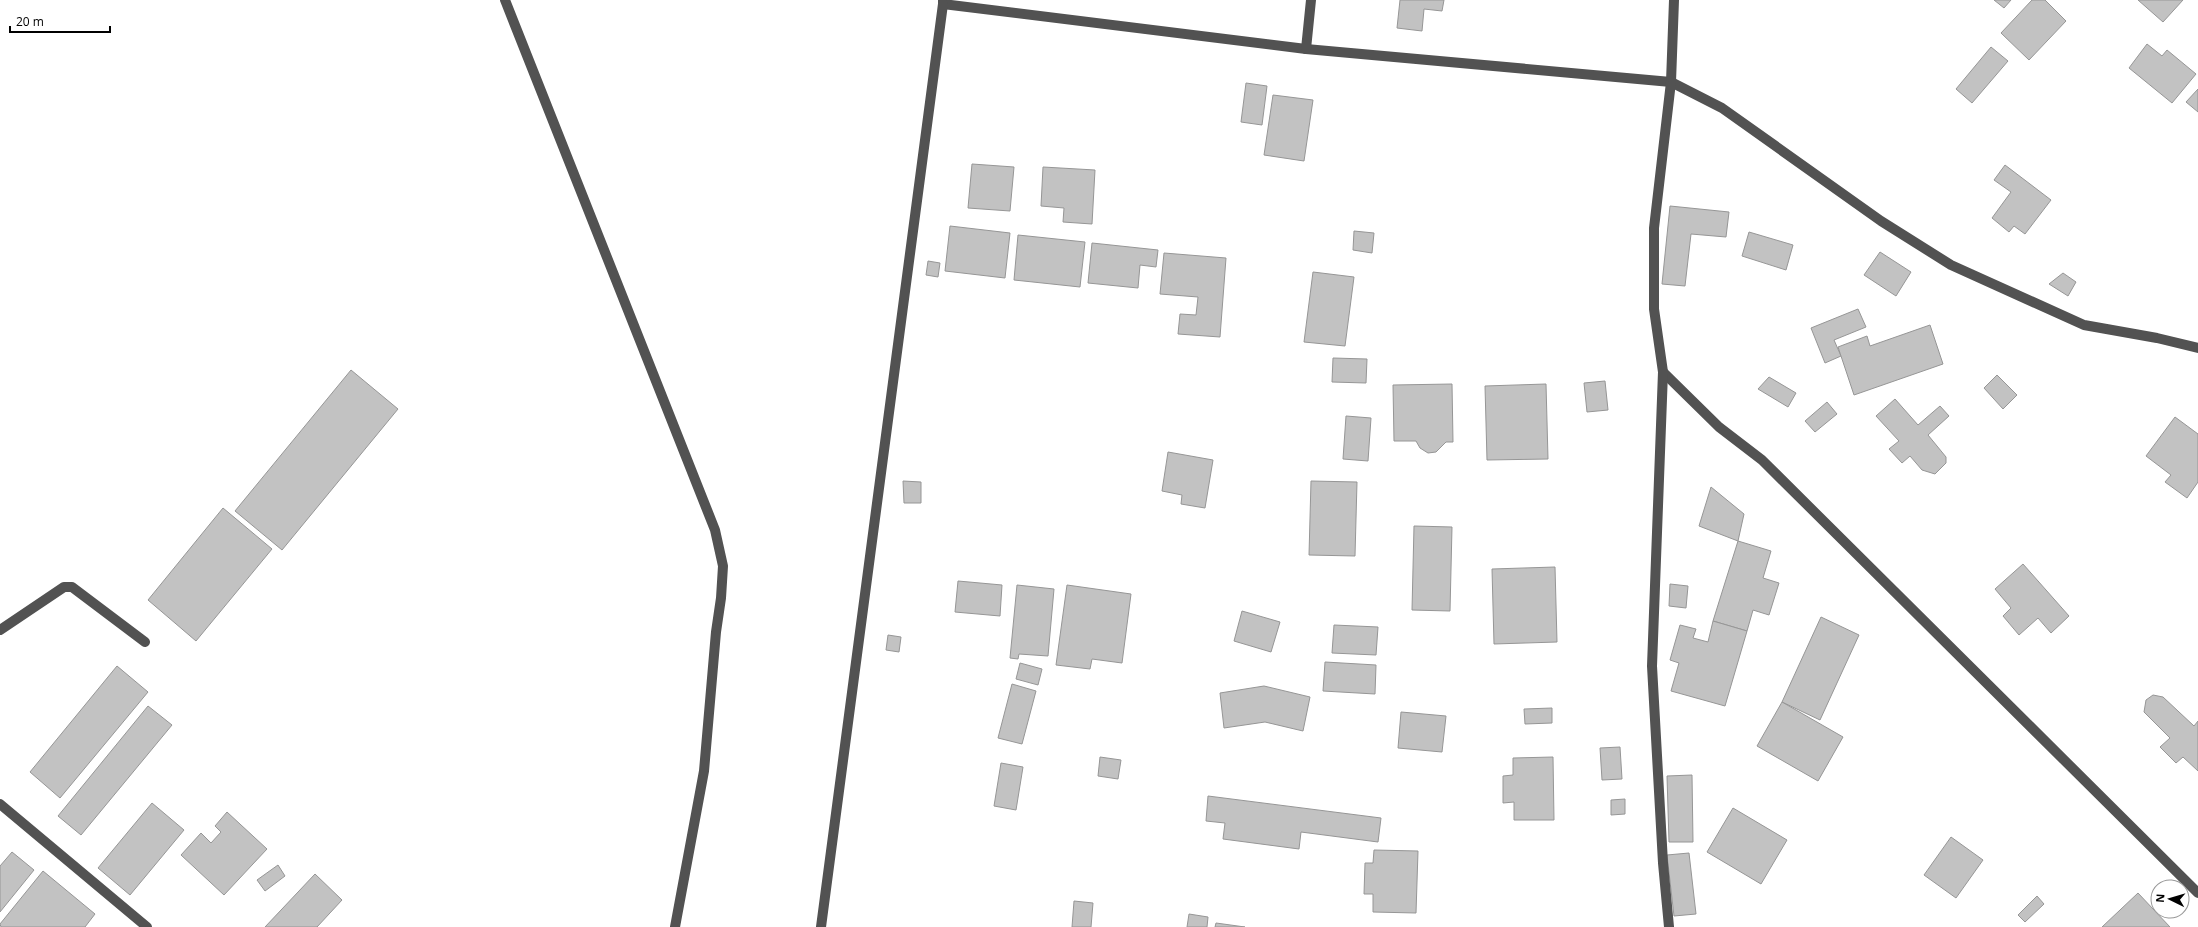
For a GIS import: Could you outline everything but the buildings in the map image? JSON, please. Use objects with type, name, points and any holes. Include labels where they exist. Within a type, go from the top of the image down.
[{"type":"street","points":[[505,0],[715,530],[723,566],[704,771],[675,927]]},
{"type":"street","points":[[1306,49],[1311,0]]},
{"type":"street","points":[[1669,927],[1663,863],[1652,666],[1663,372],[1654,309],[1654,228],[1671,82],[1674,0]]},
{"type":"street","points":[[821,927],[943,2],[1306,49],[1671,82],[1722,108],[1881,221],[1951,265],[2084,325],[2157,338],[2198,348]]},
{"type":"street","points":[[1663,372],[1719,427],[1762,460],[2198,893]]},
{"type":"street","points":[[0,630],[64,587],[72,586],[145,642]]},
{"type":"street","points":[[0,804],[147,927]]}]
